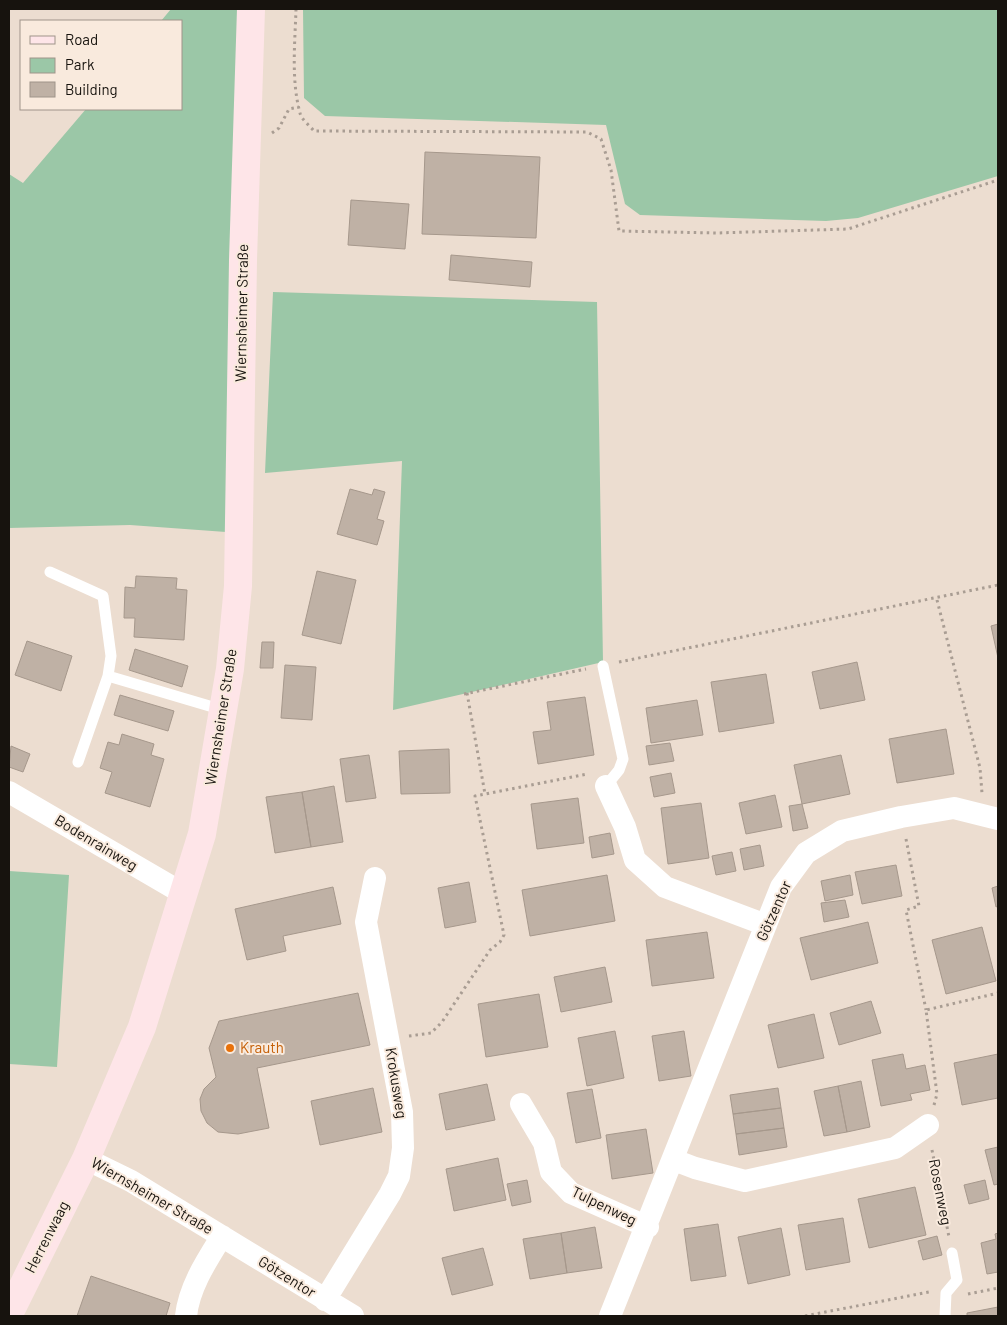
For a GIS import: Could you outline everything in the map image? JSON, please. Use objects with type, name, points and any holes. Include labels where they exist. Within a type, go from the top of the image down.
[{"type":"main road","name":"Wiernsheimer Straße","points":[[86,1159],[142,1027],[184,894],[202,834],[223,710],[238,586],[243,242],[251,9]]},
{"type":"main road","name":"Herrenwaag","points":[[9,1314],[86,1159]]},
{"type":"street","points":[[606,786],[626,827],[635,860],[664,887],[766,925]]},
{"type":"street","name":"Bodenrainweg","points":[[9,792],[184,894]]},
{"type":"street","name":"Götzentor","points":[[610,1316],[648,1227],[781,887],[806,853],[842,831],[901,817],[954,808],[989,816]]},
{"type":"street","name":"Krokusweg","points":[[326,1300],[399,1176],[403,1148],[402,1112],[366,922],[375,878]]},
{"type":"street","name":"Tulpenweg","points":[[521,1104],[544,1143],[551,1172],[571,1193],[648,1227]]},
{"type":"street","points":[[674,1160],[695,1168],[745,1181],[895,1148],[928,1125]]},
{"type":"street","name":"Wiernsheimer Straße","points":[[86,1159],[131,1181],[222,1236],[202,1267],[186,1316]]},
{"type":"street","name":"Götzentor","points":[[222,1236],[353,1316]]},
{"type":"lane","points":[[50,572],[103,596],[112,656],[108,676],[78,762]]},
{"type":"lane","points":[[603,666],[623,759],[619,770],[606,786]]},
{"type":"lane","points":[[108,676],[223,710]]},
{"type":"lane","points":[[945,1316],[946,1293],[957,1280],[952,1253]]},
{"type":"path","points":[[296,9],[295,81],[300,115],[314,130],[587,132],[601,139],[611,170],[618,231],[716,233],[848,229],[998,180]]},
{"type":"path","points":[[271,133],[279,128],[290,109],[299,107]]},
{"type":"path","points":[[485,794],[466,693],[937,599],[998,585]]},
{"type":"path","points":[[937,599],[980,768],[982,800],[989,816]]},
{"type":"path","points":[[388,1039],[431,1033],[442,1022],[490,950],[500,942],[504,934],[475,796],[587,774],[606,786]]},
{"type":"path","name":"Rosenweg","points":[[901,817],[919,906],[906,910],[926,1010],[937,1094],[928,1125],[952,1253]]},
{"type":"path","points":[[926,1010],[998,993]]},
{"type":"path","points":[[805,1316],[928,1292],[946,1293]]},
{"type":"green space","points":[[171,9],[239,9],[226,532],[130,525],[9,528],[9,174],[23,183],[85,110],[182,110],[182,20],[162,20]]},
{"type":"green space","points":[[303,9],[998,9],[998,176],[858,218],[826,221],[640,215],[625,204],[606,125],[325,116],[304,98]]},
{"type":"green space","points":[[273,292],[597,302],[603,662],[393,710],[402,461],[265,473]]},
{"type":"green space","points":[[9,871],[69,875],[57,1067],[9,1064]]},
{"type":"building","points":[[425,152],[540,157],[536,238],[422,234]]},
{"type":"building","points":[[351,200],[409,204],[405,249],[348,245]]},
{"type":"building","points":[[451,255],[532,262],[530,287],[449,280]]},
{"type":"building","points":[[350,489],[372,495],[374,489],[385,492],[377,519],[384,521],[377,545],[337,534]]},
{"type":"building","points":[[317,571],[356,580],[341,644],[302,635]]},
{"type":"building","points":[[136,576],[177,578],[176,589],[187,590],[184,640],[134,637],[135,618],[124,618],[125,587],[135,588]]},
{"type":"building","points":[[998,624],[998,658],[991,626]]},
{"type":"building","points":[[27,641],[72,656],[61,691],[15,675]]},
{"type":"building","points":[[262,642],[274,642],[273,668],[260,668]]},
{"type":"building","points":[[135,649],[188,666],[182,687],[129,670]]},
{"type":"building","points":[[857,662],[865,700],[820,709],[812,672]]},
{"type":"building","points":[[285,665],[316,667],[312,720],[281,718]]},
{"type":"building","points":[[766,674],[774,723],[719,732],[711,682]]},
{"type":"building","points":[[120,695],[174,711],[168,731],[114,715]]},
{"type":"building","points":[[585,697],[594,755],[538,764],[533,732],[551,730],[547,702]]},
{"type":"building","points":[[697,700],[703,735],[651,743],[646,708]]},
{"type":"building","points":[[946,729],[954,774],[897,783],[889,739]]},
{"type":"building","points":[[122,734],[154,744],[151,755],[164,759],[150,807],[105,793],[112,772],[100,768],[108,742],[119,745]]},
{"type":"building","points":[[670,743],[674,761],[649,765],[646,746]]},
{"type":"building","points":[[11,746],[30,754],[23,772],[9,767]]},
{"type":"building","points":[[449,749],[450,793],[401,794],[399,751]]},
{"type":"building","points":[[369,755],[376,798],[346,802],[340,759]]},
{"type":"building","points":[[841,755],[850,794],[802,804],[794,765]]},
{"type":"building","points":[[671,773],[675,793],[654,797],[650,777]]},
{"type":"building","points":[[334,786],[343,842],[311,847],[302,792]]},
{"type":"building","points":[[302,792],[311,847],[275,853],[266,797]]},
{"type":"building","points":[[775,795],[782,827],[746,834],[739,803]]},
{"type":"building","points":[[578,798],[584,843],[537,849],[531,804]]},
{"type":"building","points":[[701,803],[709,858],[668,864],[661,808]]},
{"type":"building","points":[[802,804],[808,828],[793,831],[789,806]]},
{"type":"building","points":[[610,833],[614,854],[592,858],[589,837]]},
{"type":"building","points":[[760,845],[764,866],[744,870],[740,849]]},
{"type":"building","points":[[732,852],[736,871],[716,875],[712,856]]},
{"type":"building","points":[[896,865],[902,896],[862,904],[855,872]]},
{"type":"building","points":[[607,875],[615,921],[530,936],[522,890]]},
{"type":"building","points":[[850,875],[853,895],[825,901],[821,881]]},
{"type":"building","points":[[469,882],[476,922],[445,928],[438,888]]},
{"type":"building","points":[[998,886],[998,906],[996,907],[992,888]]},
{"type":"building","points":[[333,887],[341,924],[283,936],[286,951],[247,960],[235,909]]},
{"type":"building","points":[[845,900],[849,917],[824,922],[821,903]]},
{"type":"building","points":[[868,922],[878,963],[811,980],[800,938]]},
{"type":"building","points":[[982,927],[996,981],[946,994],[932,940]]},
{"type":"building","points":[[707,932],[714,978],[652,986],[646,940]]},
{"type":"building","points":[[605,967],[612,1002],[561,1012],[554,977]]},
{"type":"building","points":[[358,993],[370,1045],[257,1068],[269,1128],[238,1134],[218,1132],[207,1123],[201,1111],[200,1099],[204,1089],[216,1077],[209,1048],[219,1021]]},
{"type":"building","points":[[539,994],[548,1047],[486,1057],[478,1004]]},
{"type":"building","points":[[871,1001],[881,1033],[839,1045],[830,1013]]},
{"type":"building","points":[[814,1014],[824,1058],[778,1068],[768,1025]]},
{"type":"building","points":[[615,1031],[624,1078],[587,1086],[578,1038]]},
{"type":"building","points":[[684,1031],[691,1076],[659,1081],[652,1036]]},
{"type":"building","points":[[903,1054],[906,1069],[925,1065],[930,1090],[910,1094],[912,1100],[881,1106],[872,1060]]},
{"type":"building","points":[[998,1054],[998,1098],[962,1105],[954,1063]]},
{"type":"building","points":[[861,1081],[870,1127],[847,1132],[838,1086]]},
{"type":"building","points":[[487,1084],[495,1120],[446,1130],[439,1094]]},
{"type":"building","points":[[838,1086],[847,1132],[824,1136],[814,1091]]},
{"type":"building","points":[[373,1088],[382,1132],[320,1145],[311,1101]]},
{"type":"building","points":[[778,1088],[781,1108],[733,1114],[730,1095]]},
{"type":"building","points":[[592,1089],[601,1138],[576,1143],[567,1093]]},
{"type":"building","points":[[781,1108],[784,1128],[736,1134],[733,1114]]},
{"type":"building","points":[[784,1128],[787,1147],[739,1155],[736,1134]]},
{"type":"building","points":[[646,1129],[653,1173],[612,1179],[606,1135]]},
{"type":"building","points":[[998,1147],[998,1184],[994,1185],[985,1150]]},
{"type":"building","points":[[498,1158],[506,1200],[454,1211],[446,1169]]},
{"type":"building","points":[[527,1180],[531,1202],[512,1206],[507,1184]]},
{"type":"building","points":[[985,1180],[989,1199],[969,1204],[964,1185]]},
{"type":"building","points":[[915,1187],[926,1235],[869,1248],[858,1199]]},
{"type":"building","points":[[843,1218],[850,1262],[806,1270],[798,1225]]},
{"type":"building","points":[[718,1224],[726,1276],[691,1281],[684,1229]]},
{"type":"building","points":[[595,1227],[602,1268],[567,1273],[561,1233]]},
{"type":"building","points":[[781,1228],[790,1275],[748,1284],[738,1237]]},
{"type":"building","points":[[561,1233],[567,1273],[530,1279],[523,1239]]},
{"type":"building","points":[[998,1233],[998,1272],[987,1274],[981,1243],[996,1239],[995,1234]]},
{"type":"building","points":[[937,1236],[942,1255],[923,1260],[918,1241]]},
{"type":"building","points":[[483,1248],[493,1285],[452,1295],[442,1258]]},
{"type":"building","points":[[91,1276],[170,1303],[166,1316],[77,1316]]},
{"type":"building","points":[[998,1307],[998,1316],[967,1316],[967,1313]]},
{"type":"place","name":"Krauth","points":[[230,1048]]}]
